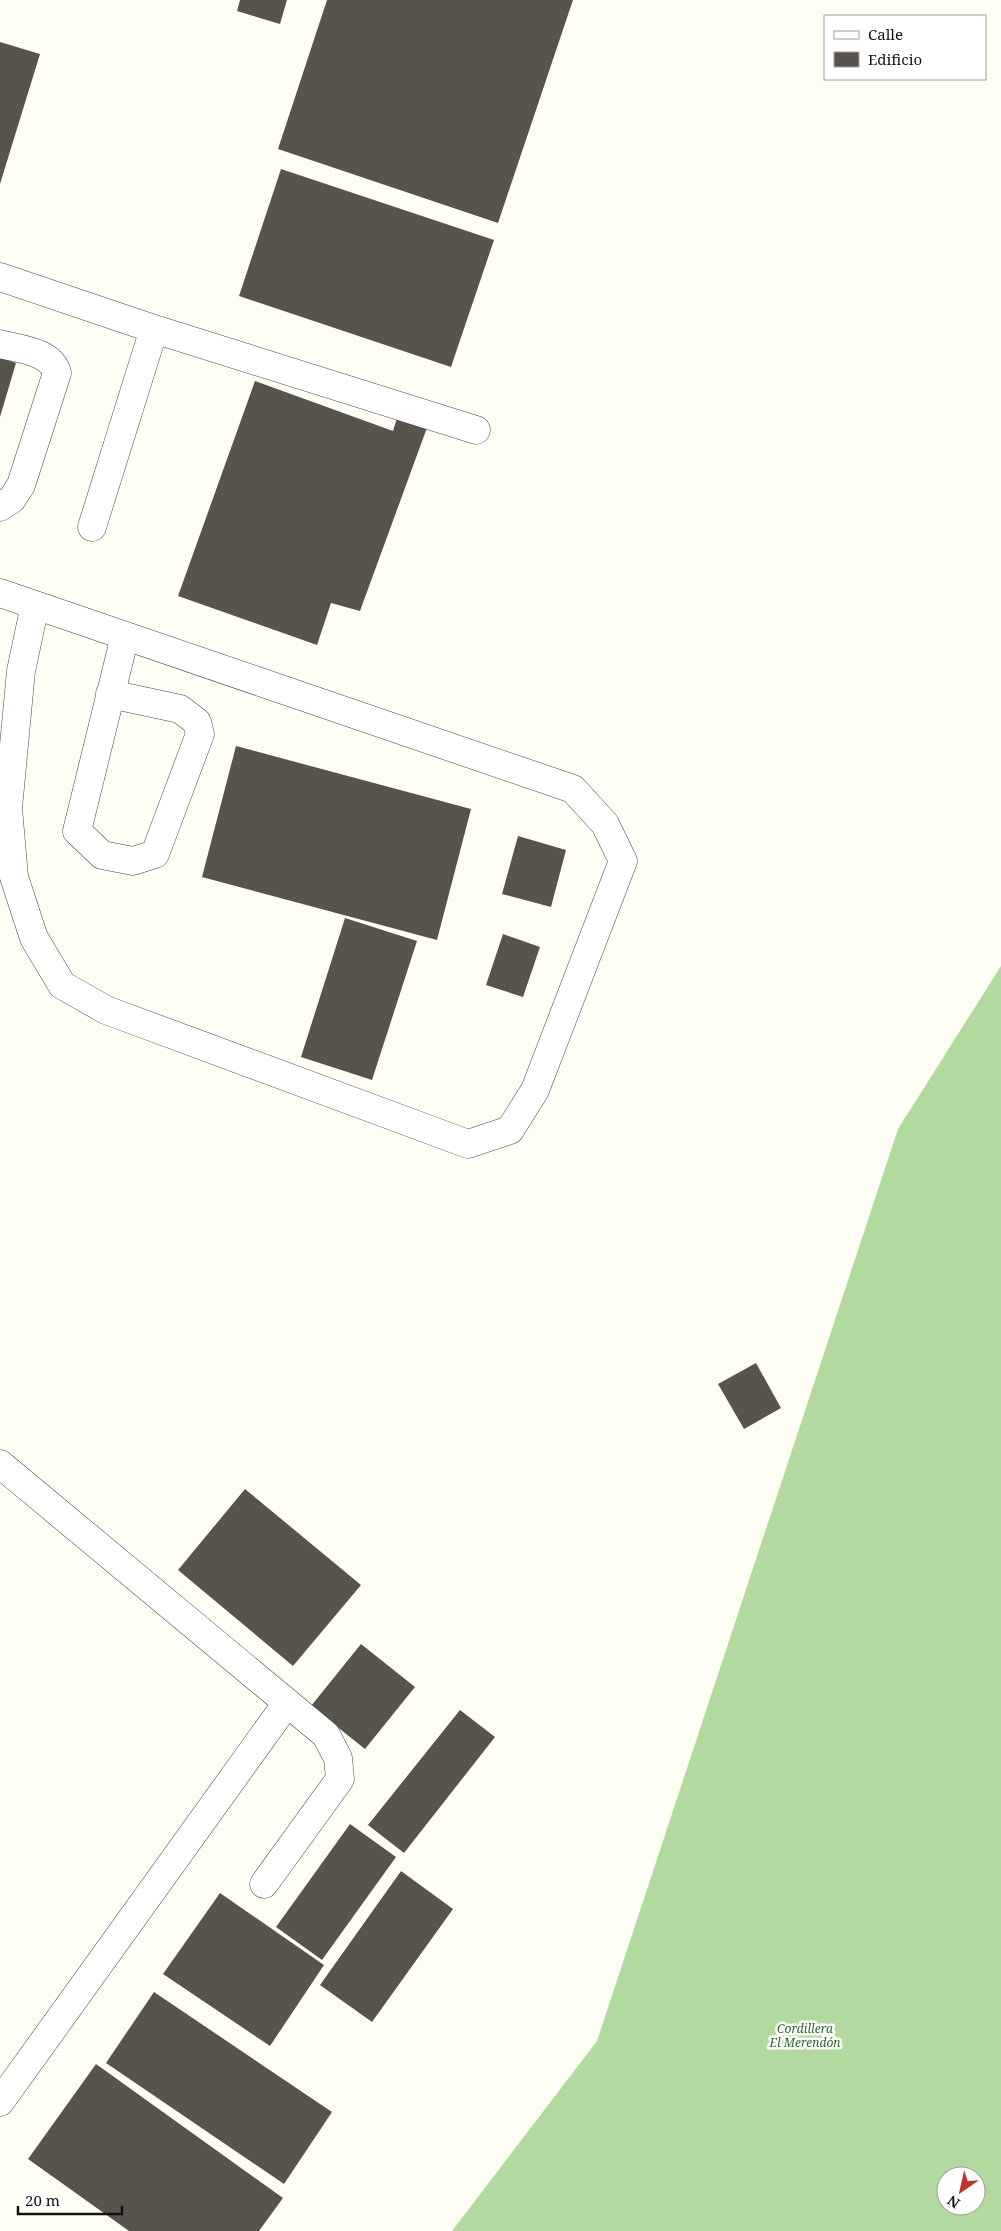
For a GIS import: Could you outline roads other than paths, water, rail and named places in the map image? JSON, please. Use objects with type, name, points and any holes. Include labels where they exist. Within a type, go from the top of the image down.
[{"type":"lane","points":[[0,277],[154,329],[476,430]]},
{"type":"lane","points":[[92,527],[154,329]]},
{"type":"lane","points":[[0,344],[47,358],[55,365],[57,373],[21,485],[12,499],[0,507]]},
{"type":"lane","points":[[0,593],[35,605],[125,636],[574,790],[605,824],[623,861],[535,1090],[510,1130],[468,1144],[106,1010],[62,985],[34,938],[14,877],[8,808],[21,671],[35,605]]},
{"type":"lane","points":[[110,694],[180,709],[197,722],[200,734],[155,854],[133,861],[102,856],[77,831],[110,694],[125,636]]},
{"type":"lane","points":[[0,1464],[326,1735],[338,1758],[340,1779],[264,1884]]},
{"type":"lane","points":[[0,2102],[287,1703]]},
{"type":"park label","name":"Cordillera El Merendón","points":[[805,2035]]}]
